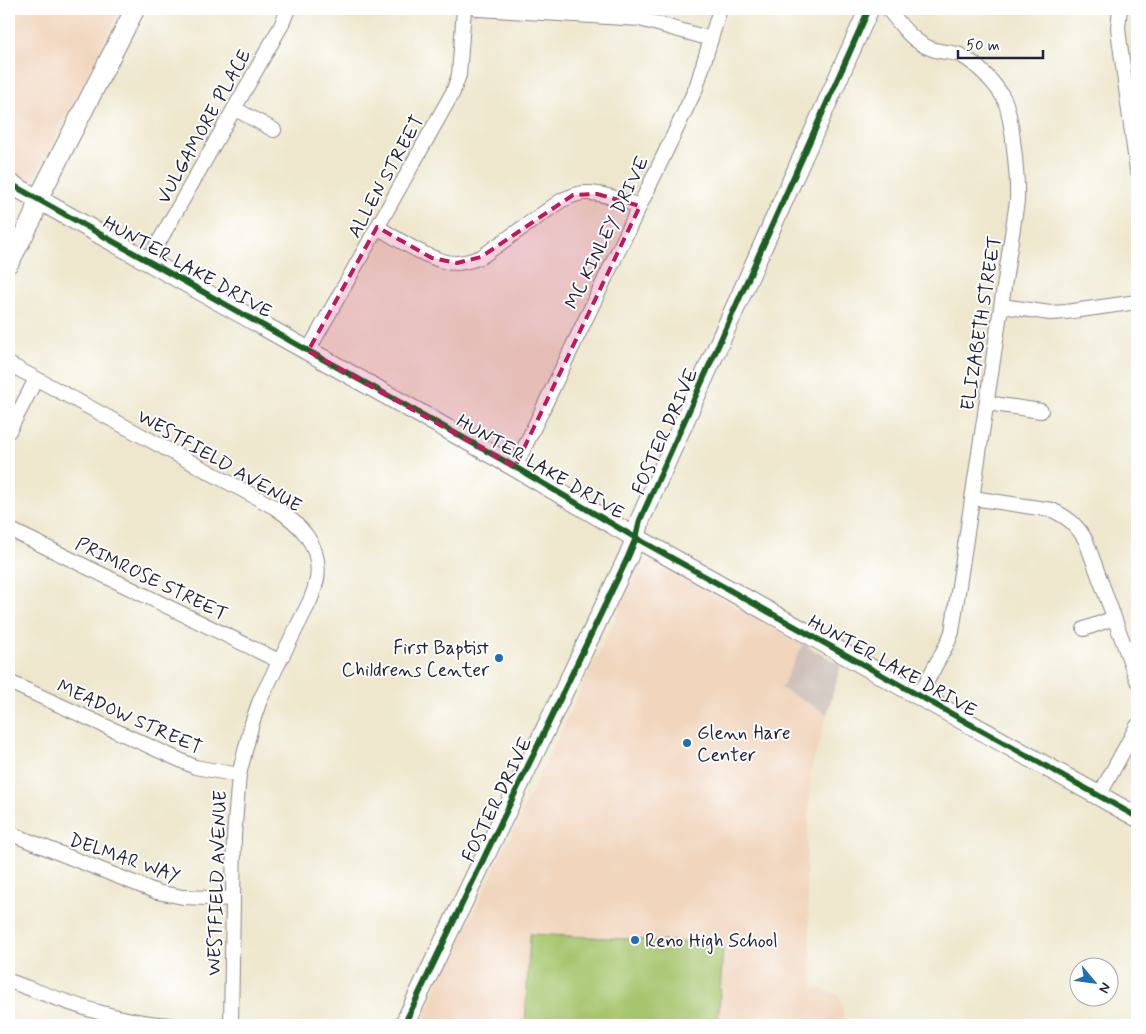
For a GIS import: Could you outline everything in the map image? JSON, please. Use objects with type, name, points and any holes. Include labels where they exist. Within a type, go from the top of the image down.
[{"type":"street","points":[[9,263],[33,217],[38,199],[135,9]]},
{"type":"street","name":"VULGAMORE PLACE","points":[[148,261],[235,109],[281,26],[288,9]]},
{"type":"street","name":"ALLEN STREET","points":[[308,351],[456,85],[459,75],[464,9]]},
{"type":"street","points":[[478,9],[640,19],[711,39]]},
{"type":"street","name":"MC KINLEY DRIVE","points":[[515,467],[696,88],[720,9]]},
{"type":"street","name":"FOSTER DRIVE","points":[[404,1025],[628,557],[636,538],[640,520],[869,9]]},
{"type":"street","name":"ELIZABETH STREET","points":[[888,9],[911,37],[922,45],[934,50],[956,53],[975,64],[1004,98],[1008,110],[1018,179],[1017,201],[1002,306],[952,632],[919,696]]},
{"type":"street","points":[[1120,9],[1119,37],[1137,170]]},
{"type":"street","points":[[235,109],[274,130]]},
{"type":"street","name":"HUNTER LAKE DRIVE","points":[[9,183],[515,467],[636,538],[1137,817]]},
{"type":"street","points":[[377,227],[432,258],[444,262],[457,263],[481,257],[562,200],[573,195],[597,194],[640,206]]},
{"type":"street","points":[[1002,306],[1050,313],[1137,302]]},
{"type":"street","name":"WESTFIELD AVENUE","points":[[9,364],[274,507],[300,526],[308,536],[314,551],[317,579],[308,605],[260,700],[252,723],[239,775],[234,836],[231,1025]]},
{"type":"street","points":[[9,431],[36,378]]},
{"type":"street","points":[[987,403],[1041,411]]},
{"type":"street","points":[[972,498],[1052,510],[1064,515],[1073,522],[1086,541],[1137,680]]},
{"type":"street","name":"PRIMROSE STREET","points":[[9,529],[279,661]]},
{"type":"street","points":[[1084,629],[1114,618]]},
{"type":"street","name":"MEADOW STREET","points":[[9,682],[190,765],[239,775]]},
{"type":"street","points":[[1099,796],[1137,726]]},
{"type":"street","name":"DELMAR WAY","points":[[9,833],[157,892],[183,897],[233,899]]},
{"type":"street","points":[[9,981],[115,1018],[142,1023],[170,1025]]},
{"type":"highlighted area","points":[[597,194],[640,206],[515,467],[308,351],[377,227],[432,258],[457,263],[481,257],[573,195]]},
{"type":"shaded area","points":[[9,9],[121,9],[33,181],[9,168]]},
{"type":"shaded area","points":[[644,563],[658,563],[803,644],[781,688],[827,714],[811,771],[806,874],[813,987],[840,995],[845,1025],[419,1025],[638,571]]},
{"type":"shaded area","points":[[803,644],[841,665],[827,714],[781,688]]},
{"type":"green space","points":[[530,934],[723,944],[718,1025],[525,1025]]},
{"type":"cycle path","points":[[404,1025],[628,557],[636,538],[640,520],[869,9]]},
{"type":"cycle path","points":[[9,183],[515,467],[636,538],[1137,817]]},
{"type":"place","name":"First Baptist Childrens Center","points":[[499,658]]},
{"type":"place","name":"Glenn Hare Center","points":[[687,743]]},
{"type":"place","name":"Reno High School","points":[[635,940]]}]
